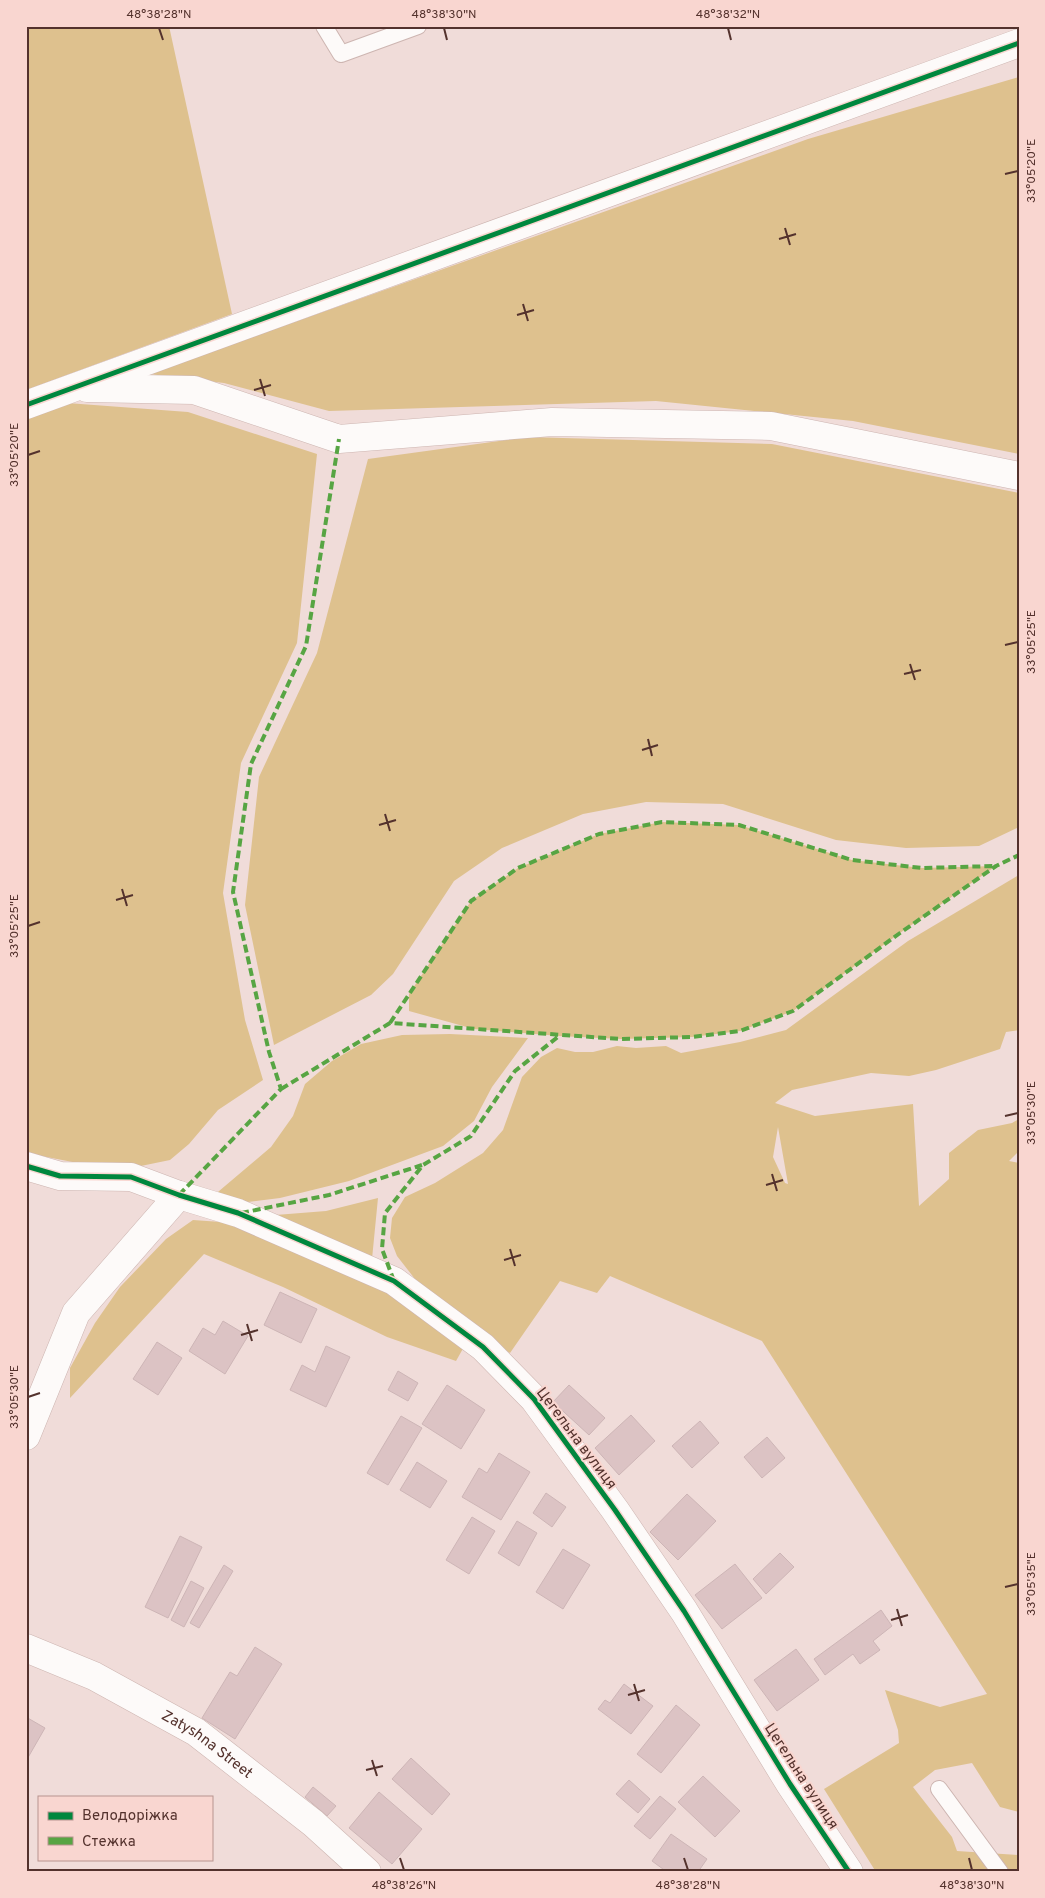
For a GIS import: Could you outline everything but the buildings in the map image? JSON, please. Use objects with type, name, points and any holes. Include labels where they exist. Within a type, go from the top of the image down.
[{"type":"street","points":[[26,405],[1019,43]]},
{"type":"street","points":[[71,388],[194,390],[339,439],[552,422],[771,426],[1019,476]]},
{"type":"street","name":"Цегельна вулиця","points":[[26,1166],[60,1176],[131,1177],[179,1195],[238,1213],[394,1281],[489,1354],[534,1399],[615,1510],[684,1610],[790,1784],[849,1872]]},
{"type":"street","points":[[26,1436],[76,1313],[179,1195]]},
{"type":"street","name":"Zatyshna Street","points":[[26,1648],[94,1676],[196,1732],[313,1823],[367,1872]]},
{"type":"lane","points":[[324,26],[341,54],[418,26]]},
{"type":"lane","points":[[939,1789],[1000,1872]]},
{"type":"shaded area","points":[[26,26],[169,26],[232,314],[26,390]]},
{"type":"shaded area","points":[[1019,77],[1019,454],[853,421],[656,401],[329,411],[224,383],[149,374],[808,139]]},
{"type":"shaded area","points":[[67,403],[188,412],[317,454],[297,643],[241,763],[223,893],[245,1020],[263,1080],[218,1110],[189,1144],[170,1160],[131,1168],[88,1165],[26,1153],[26,417]]},
{"type":"shaded area","points":[[528,437],[772,444],[1019,493],[1019,827],[979,846],[906,848],[836,840],[723,804],[646,802],[583,814],[502,848],[454,881],[393,974],[371,995],[274,1045],[245,905],[259,777],[317,653],[368,459]]},
{"type":"shaded area","points":[[662,822],[739,825],[852,860],[922,868],[996,866],[793,1011],[740,1031],[692,1037],[621,1039],[559,1036],[474,1029],[409,1011],[409,994],[471,901],[518,868],[599,834]]},
{"type":"shaded area","points":[[1019,875],[1019,1030],[1006,1032],[1000,1049],[936,1070],[909,1076],[871,1073],[792,1090],[775,1103],[815,1116],[913,1104],[919,1206],[949,1179],[949,1153],[978,1130],[1012,1123],[1019,1119],[1019,1151],[1009,1161],[1019,1163],[1019,1812],[1000,1807],[972,1763],[935,1770],[913,1787],[952,1837],[957,1851],[1019,1855],[1019,1872],[876,1872],[824,1789],[899,1743],[898,1730],[885,1690],[940,1707],[987,1694],[762,1341],[610,1276],[597,1293],[560,1281],[510,1353],[476,1333],[422,1288],[397,1256],[390,1238],[392,1218],[405,1197],[435,1183],[483,1153],[503,1130],[522,1077],[541,1057],[557,1048],[575,1052],[593,1052],[617,1046],[636,1048],[666,1046],[681,1053],[740,1042],[786,1030],[908,941]],"holes":[[[778,1127],[788,1184],[785,1183],[773,1157]]]},
{"type":"shaded area","points":[[450,1034],[528,1038],[492,1087],[474,1121],[443,1146],[349,1181],[280,1198],[240,1203],[212,1197],[271,1147],[293,1116],[305,1084],[332,1061],[361,1044],[402,1035]]},
{"type":"shaded area","points":[[378,1198],[372,1259],[263,1216],[326,1211]]},
{"type":"shaded area","points":[[193,1220],[221,1222],[252,1231],[397,1288],[465,1345],[456,1361],[387,1337],[283,1287],[204,1254],[70,1398],[70,1368],[95,1323],[120,1287],[166,1239]]},
{"type":"marked path","points":[[179,1195],[281,1089],[269,1052],[233,892],[251,764],[306,646],[339,439]]},
{"type":"marked path","points":[[390,1023],[471,901],[518,868],[599,834],[662,822],[739,825],[852,860],[922,868],[995,866]]},
{"type":"marked path","points":[[281,1089],[390,1023],[621,1039],[692,1037],[740,1031],[793,1011],[996,866],[1019,855]]},
{"type":"marked path","points":[[394,1281],[382,1249],[385,1213],[423,1165],[471,1136],[515,1071],[559,1036]]},
{"type":"marked path","points":[[241,1213],[329,1195],[422,1165]]},
{"type":"cycle path","points":[[26,405],[1019,43]]},
{"type":"cycle path","points":[[26,1166],[60,1176],[131,1177],[179,1195],[238,1213],[394,1281],[483,1347],[534,1399],[615,1510],[684,1611],[790,1784],[849,1872]]}]
